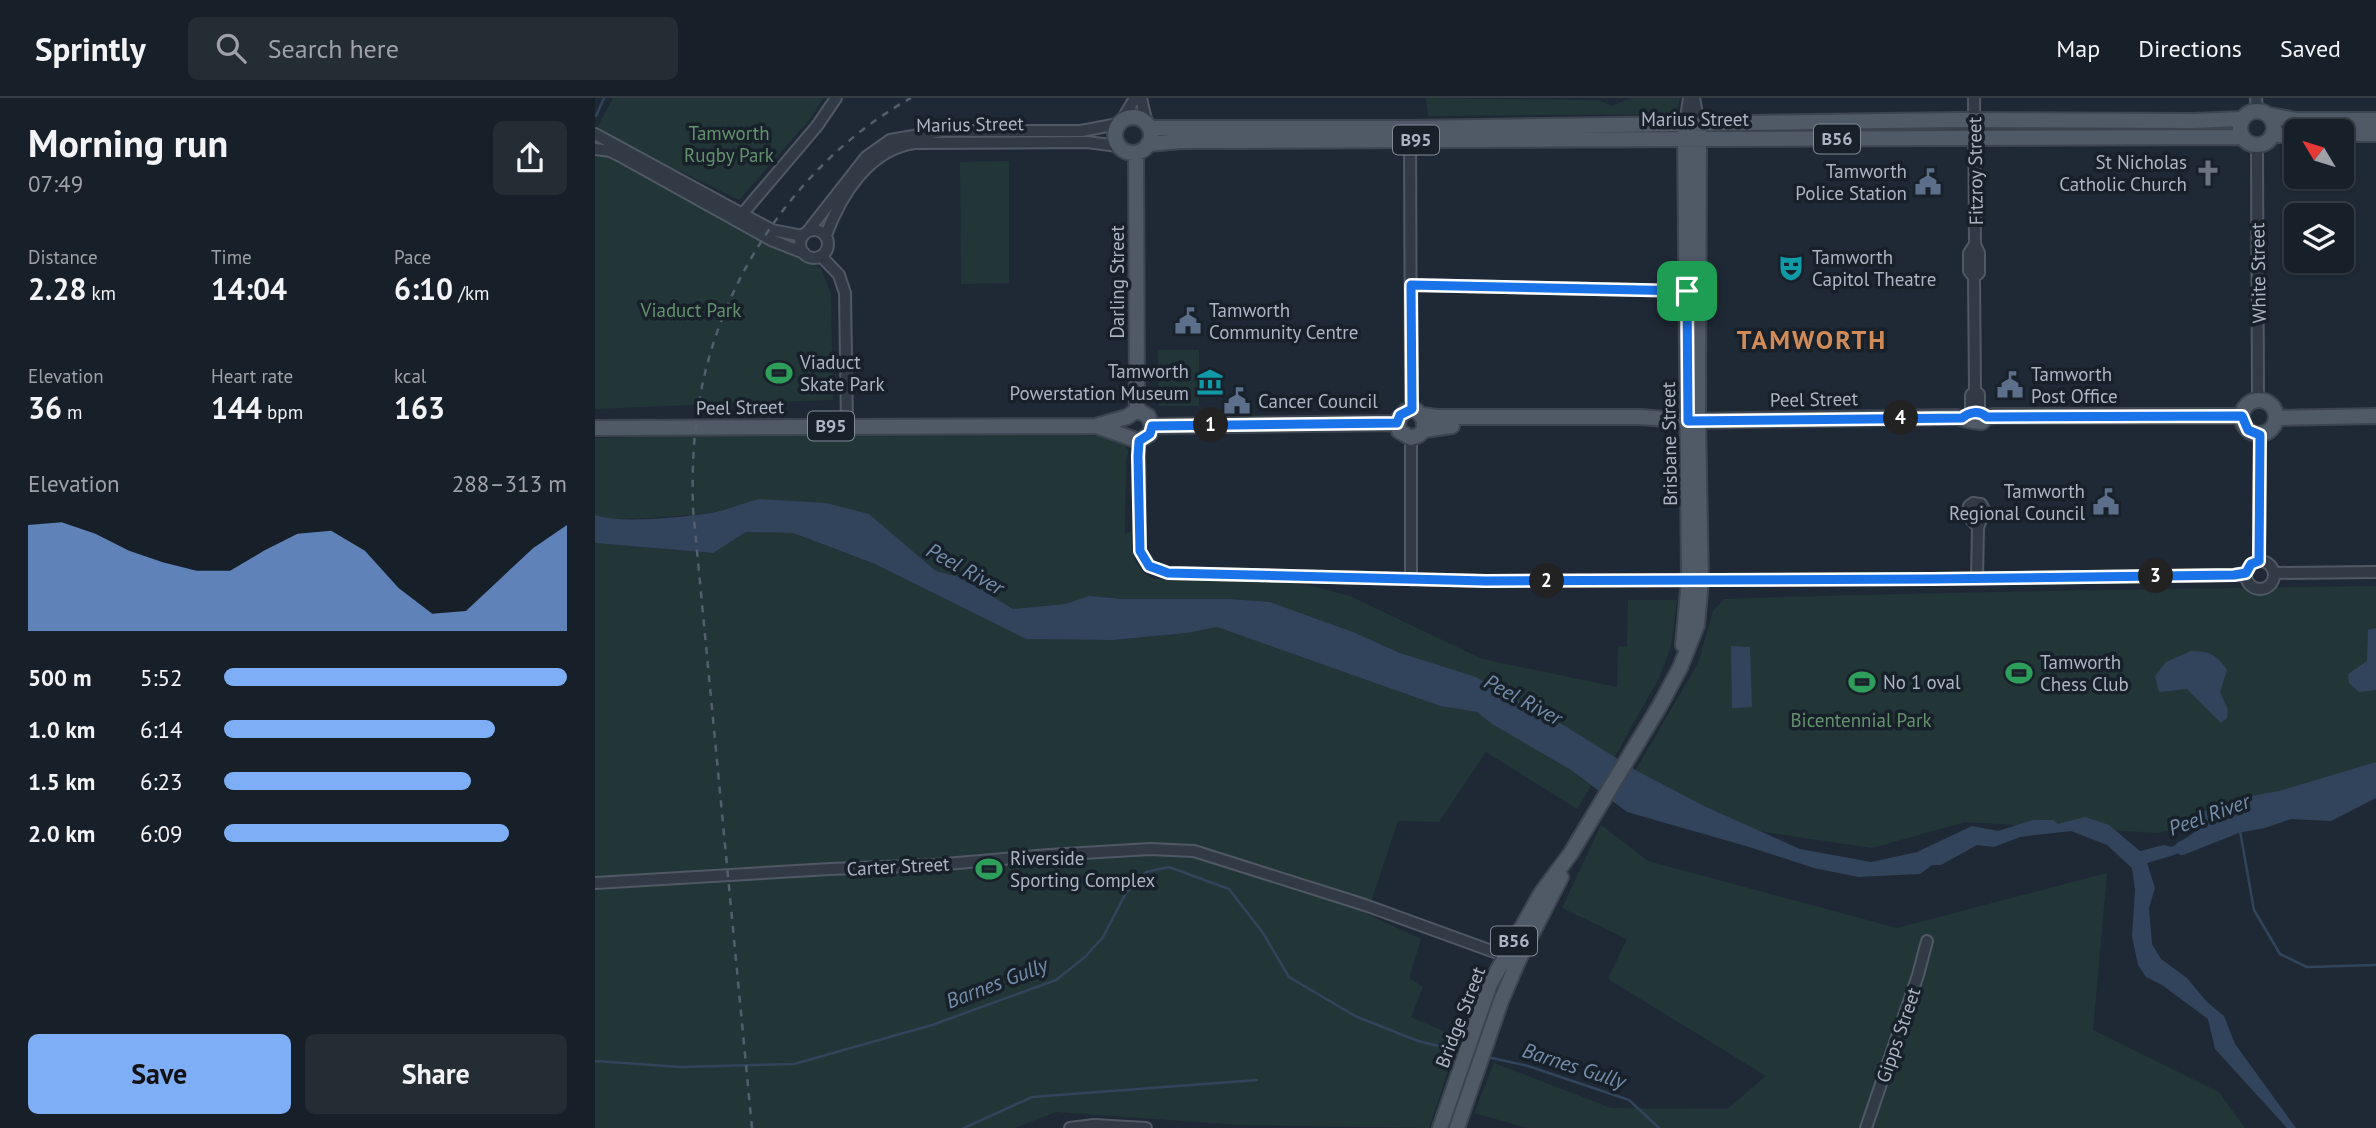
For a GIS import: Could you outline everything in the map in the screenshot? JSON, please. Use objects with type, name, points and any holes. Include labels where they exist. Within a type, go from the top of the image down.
[{"type":"main road","points":[[2257,145],[2266,142],[2272,135],[2274,125],[2261,108]]},
{"type":"main road","points":[[2242,137],[2239,128],[2242,119],[2251,111],[2261,108],[2296,120],[2376,120]]},
{"type":"main road","name":"B95","points":[[1120,122],[1135,117],[1148,126]]},
{"type":"main road","name":"Marius Street","points":[[1148,144],[1410,134],[1692,131],[1975,120],[2242,119]]},
{"type":"main road","points":[[1120,122],[1115,137],[1118,146],[1126,152],[1136,153],[1148,144],[1148,126]]},
{"type":"main road","name":"Marius Street","points":[[1148,126],[1410,134]]},
{"type":"main road","name":"Marius Street","points":[[1692,131],[1975,138],[2242,137]]},
{"type":"main road","name":"Brisbane Street","points":[[1692,131],[1687,291],[1693,420]]},
{"type":"main road","name":"Brisbane Street","points":[[1692,131],[1695,581]]},
{"type":"main road","points":[[2354,134],[2376,134]]},
{"type":"main road","points":[[2272,135],[2284,135]]},
{"type":"main road","name":"B56","points":[[2242,137],[2257,145]]},
{"type":"main road","name":"Darling Street","points":[[1132,414],[1136,153]]},
{"type":"main road","points":[[2258,400],[2268,402],[2273,407],[2276,418],[2272,429],[2260,435],[2248,430],[2242,416],[2247,405],[2258,400]]},
{"type":"main road","points":[[1132,414],[1148,416],[1152,426],[1150,434],[1132,438],[1123,424],[1132,414]]},
{"type":"main road","name":"Peel Street","points":[[1096,426],[1132,414]]},
{"type":"main road","points":[[1400,415],[1419,418],[1419,435],[1411,438],[1399,432],[1397,423],[1400,415]]},
{"type":"main road","name":"Peel Street","points":[[1419,418],[1641,417],[1693,420],[1975,415],[2242,416]]},
{"type":"main road","points":[[2276,418],[2376,416]]},
{"type":"main road","points":[[1152,426],[1397,423]]},
{"type":"main road","name":"Peel Street","points":[[595,428],[1096,426],[1132,438]]},
{"type":"main road","name":"Bridge Street","points":[[1440,1128],[1490,984],[1512,958],[1552,897],[1571,853],[1660,707],[1680,667],[1697,625],[1695,581]]},
{"type":"main road","name":"Bridge Street","points":[[1457,1128],[1512,958]]},
{"type":"street","points":[[739,217],[817,126],[836,98]]},
{"type":"street","points":[[1120,122],[1135,98]]},
{"type":"street","points":[[1141,98],[1148,126]]},
{"type":"street","name":"Brisbane Street","points":[[1692,98],[1692,131]]},
{"type":"street","name":"Fitzroy Street","points":[[1974,98],[1975,244],[1979,253],[1979,273],[1974,277],[1975,391],[1979,394],[1975,415]]},
{"type":"street","name":"Marius Street","points":[[806,233],[866,157],[891,140],[942,131],[1081,131],[1120,122]]},
{"type":"street","points":[[595,134],[739,217],[784,246],[812,258],[821,256],[828,249],[826,235],[818,230],[779,233],[739,217],[610,151],[595,149]]},
{"type":"street","points":[[1410,134],[1411,285],[1419,418]]},
{"type":"street","name":"Marius Street","points":[[826,235],[835,212],[848,192],[870,164],[894,147],[915,143],[1087,142],[1118,146]]},
{"type":"street","name":"White Street","points":[[2257,145],[2258,400]]},
{"type":"street","points":[[804,253],[800,244],[806,233]]},
{"type":"street","points":[[821,256],[839,275],[845,293],[847,425]]},
{"type":"street","points":[[1411,285],[1687,291]]},
{"type":"street","points":[[2259,561],[2260,435]]},
{"type":"street","points":[[1132,438],[1140,551],[1149,566],[1168,573],[1411,580],[1695,581],[2246,573]]},
{"type":"street","points":[[1411,438],[1411,580]]},
{"type":"street","points":[[1977,578],[1978,527]]},
{"type":"street","points":[[2246,573],[2251,564],[2259,561],[2268,563],[2274,573]]},
{"type":"street","points":[[2274,573],[2376,572]]},
{"type":"street","points":[[2246,573],[2251,585],[2260,589],[2269,586],[2274,573]]},
{"type":"street","name":"Carter Street","points":[[595,883],[934,865],[1150,849],[1194,851],[1365,905],[1512,958]]},
{"type":"street","name":"Gipps Street","points":[[1866,1128],[1919,975],[1927,941]]},
{"type":"street","points":[[1070,1128],[1094,1125],[1146,1128]]},
{"type":"green space","name":"Tamworth Rugby Park","points":[[613,98],[824,98],[811,118],[739,200],[596,130]]},
{"type":"green space","points":[[1426,98],[1598,100],[1612,106],[1631,98],[1680,98],[1676,114],[1428,116]]},
{"type":"green space","name":"Viaduct Park","points":[[595,153],[821,268],[831,294],[833,400],[776,402],[768,406],[766,402],[595,409]]},
{"type":"green space","points":[[1009,161],[1009,283],[961,284],[960,162]]},
{"type":"green space","points":[[1158,350],[1199,350],[1199,406],[1159,406]]},
{"type":"green space","points":[[844,431],[1113,436],[1129,451],[1126,461],[1125,534],[1132,531],[1135,559],[1142,570],[1154,579],[1261,580],[1307,585],[1350,596],[1482,659],[1617,687],[1618,647],[1627,646],[1628,600],[1677,600],[1671,646],[1659,678],[1614,758],[1565,726],[1353,632],[1270,602],[1089,596],[1065,604],[1013,609],[963,578],[936,571],[869,514],[759,499],[712,513],[605,519],[595,515],[595,438]]},
{"type":"green space","name":"Riverside Sporting Complex","points":[[746,532],[792,533],[875,564],[1026,639],[1113,640],[1187,633],[1217,627],[1440,706],[1478,712],[1492,724],[1571,770],[1591,786],[1577,809],[1486,752],[1439,822],[1398,821],[1367,914],[1421,939],[1409,978],[1423,987],[1411,1017],[1459,1038],[1429,1128],[1239,1125],[1056,1112],[1015,1128],[595,1128],[595,543],[712,553]]},
{"type":"green space","name":"Bicentennial Park","points":[[2376,586],[2376,773],[2159,833],[1965,822],[1872,848],[1731,827],[1631,778],[1698,663],[1713,611],[1724,599]]},
{"type":"green space","points":[[1601,825],[1648,861],[1897,928],[2107,873],[2093,1030],[2219,1092],[2245,1128],[1528,1128],[1474,1113],[1494,1063],[1611,1108],[1727,1109],[1766,1076],[1608,979],[1627,939],[1562,908]]},
{"type":"water","points":[[759,499],[826,503],[869,514],[936,571],[963,578],[1013,609],[1065,604],[1089,596],[1270,602],[1353,632],[1400,653],[1476,677],[1565,726],[1637,771],[1706,807],[1800,849],[1871,862],[1917,852],[1972,826],[1998,831],[2033,820],[2053,820],[2058,824],[2085,817],[2109,825],[2140,851],[2164,845],[2172,847],[2198,830],[2198,814],[2235,799],[2279,791],[2376,762],[2376,798],[2331,821],[2291,819],[2265,828],[2231,834],[2204,832],[2186,849],[2147,863],[2155,888],[2149,908],[2152,944],[2161,959],[2187,978],[2206,1001],[2224,1016],[2235,1044],[2296,1128],[2287,1128],[2215,1049],[2208,1019],[2162,985],[2146,977],[2138,965],[2132,936],[2135,890],[2132,868],[2107,845],[2071,831],[2020,837],[1994,847],[1977,845],[1941,865],[1932,865],[1920,874],[1858,877],[1814,868],[1627,812],[1571,770],[1492,724],[1477,712],[1440,706],[1217,627],[1187,633],[1113,640],[1026,639],[875,564],[793,533],[746,532],[713,553],[595,543],[595,515],[619,519],[685,516],[717,512]]},
{"type":"water","points":[[2376,628],[2376,690],[2359,692],[2349,683],[2348,674],[2367,661],[2368,630]]},
{"type":"water","points":[[1731,646],[1750,647],[1752,707],[1732,708]]},
{"type":"water","points":[[2191,651],[2212,655],[2227,670],[2220,692],[2228,710],[2227,718],[2221,723],[2187,689],[2159,692],[2155,676],[2166,662]]},
{"type":"waterway","points":[[596,116],[604,98]]},
{"type":"waterway","name":"Peel River","points":[[2182,848],[2235,827]]},
{"type":"waterway","points":[[2240,831],[2254,910],[2280,954],[2307,967],[2376,965]]},
{"type":"waterway","name":"Barnes Gully","points":[[595,1061],[681,1067],[794,1064],[932,1025],[1056,980],[1085,957],[1103,937],[1126,893],[1146,872],[1169,867],[1229,889],[1263,933],[1289,977],[1355,1016],[1418,1041],[1460,1051]]},
{"type":"waterway","name":"Barnes Gully","points":[[1487,1057],[1528,1066],[1629,1100],[1659,1128]]},
{"type":"waterway","points":[[964,1128],[1032,1097],[1257,1080]]},
{"type":"railway","points":[[752,1128],[693,509],[693,456],[699,403],[709,357],[725,311],[771,226],[801,188],[834,154],[871,123],[911,98]]},
{"type":"place","name":"St Nicholas Catholic Church","points":[[2208,173]]},
{"type":"place","name":"Tamworth Police Station","points":[[1928,182]]},
{"type":"place","name":"Tamworth Capitol Theatre","points":[[1791,268]]},
{"type":"place","name":"Tamworth Community Centre","points":[[1188,321]]},
{"type":"place","name":"Viaduct Skate Park","points":[[779,373]]},
{"type":"place","name":"Tamworth Powerstation Museum","points":[[1210,382]]},
{"type":"place","name":"Tamworth Post Office","points":[[2010,385]]},
{"type":"place","name":"Cancer Council","points":[[1237,401]]},
{"type":"place","name":"Tamworth Regional Council","points":[[2106,502]]},
{"type":"place","name":"Tamworth Chess Club","points":[[2019,673]]},
{"type":"place","name":"No 1 oval","points":[[1862,682]]},
{"type":"place","name":"Riverside Sporting Complex","points":[[989,869]]},
{"type":"district","name":"TAMWORTH","points":[[1812,340]]},
{"type":"route","points":[[1411,285],[1687,291],[1688,421],[1962,418],[1968,413],[1979,412],[1987,417],[2242,416],[2248,430],[2260,435],[2259,561],[2251,564],[2246,573],[2234,575],[1486,581],[1168,573],[1149,566],[1142,556],[1139,528],[1139,441],[1147,438],[1152,426],[1397,423],[1403,412],[1412,409],[1411,285]]}]
